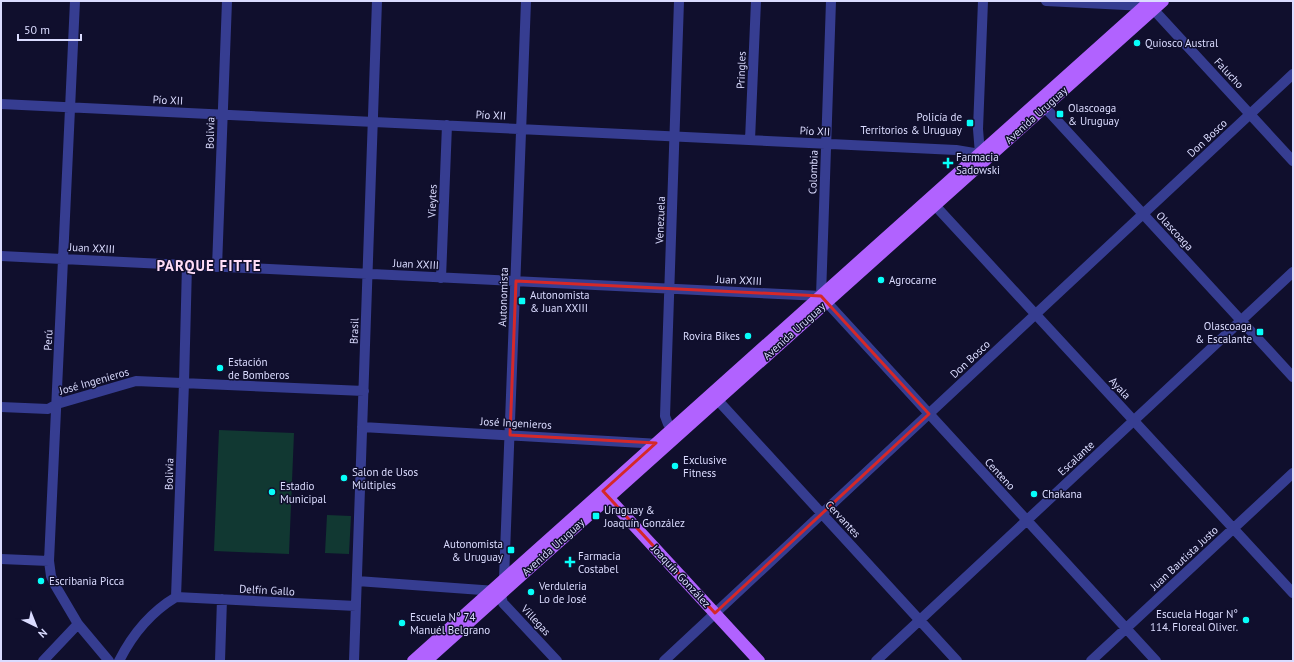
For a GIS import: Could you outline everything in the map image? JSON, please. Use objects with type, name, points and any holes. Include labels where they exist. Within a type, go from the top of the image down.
[{"type":"main road","name":"Avenida Uruguay","points":[[414,661],[496,592],[1153,4]]},
{"type":"main road","name":"Avenida Uruguay","points":[[426,661],[496,592],[504,580],[606,494]]},
{"type":"main road","name":"Joaquín González","points":[[606,494],[759,661]]},
{"type":"street","name":"Perú","points":[[75,1],[50,561],[51,576],[78,624],[109,661]]},
{"type":"street","name":"Bolivia","points":[[217,267],[227,1]]},
{"type":"street","name":"Brasil","points":[[354,661],[377,1]]},
{"type":"street","name":"Autonomista","points":[[504,580],[526,1]]},
{"type":"street","name":"Venezuela","points":[[675,432],[666,421],[665,416],[679,1]]},
{"type":"street","name":"Pringles","points":[[750,140],[756,1]]},
{"type":"street","name":"Colombia","points":[[823,299],[831,1]]},
{"type":"street","points":[[983,1],[978,129],[983,157]]},
{"type":"street","points":[[1046,1],[1153,4]]},
{"type":"street","name":"Falucho","points":[[1153,4],[1293,161]]},
{"type":"street","name":"Don Bosco","points":[[664,661],[1293,74]]},
{"type":"street","name":"Pío XII","points":[[1,104],[956,150],[983,157]]},
{"type":"street","name":"Olascoaga","points":[[1041,104],[1293,377]]},
{"type":"street","name":"Vieytes","points":[[441,278],[447,125]]},
{"type":"street","name":"Ayala","points":[[932,202],[1293,593]]},
{"type":"street","name":"Juan XXIII","points":[[1,256],[669,289],[823,299]]},
{"type":"street","name":"Bolivia","points":[[176,597],[187,265]]},
{"type":"street","name":"Escalante","points":[[876,661],[1293,272]]},
{"type":"street","name":"Centeno","points":[[823,299],[1156,661]]},
{"type":"street","name":"José Ingenieros","points":[[1,406],[48,409],[57,404],[136,381],[364,391]]},
{"type":"street","name":"Cervantes","points":[[715,397],[957,661]]},
{"type":"street","name":"José Ingenieros","points":[[362,427],[662,444]]},
{"type":"street","name":"Juan Bautista Justo","points":[[1092,661],[1293,473]]},
{"type":"street","points":[[1,559],[50,561]]},
{"type":"street","points":[[357,581],[496,592]]},
{"type":"street","name":"Villegas","points":[[496,592],[503,603],[557,661]]},
{"type":"street","points":[[119,661],[128,644],[143,625],[164,605],[176,597]]},
{"type":"street","name":"Delfín Gallo","points":[[176,597],[356,606]]},
{"type":"street","points":[[220,661],[222,599]]},
{"type":"street","points":[[43,661],[78,624]]},
{"type":"highlighted area","points":[[516,281],[821,296],[929,414],[715,613],[603,491],[656,443],[510,435]]},
{"type":"green space","points":[[219,430],[294,433],[289,554],[214,551]]},
{"type":"green space","points":[[327,515],[351,516],[349,554],[325,553]]},
{"type":"place","name":"Quiosco Austral","points":[[1137,43]]},
{"type":"place","name":"Olascoaga & Uruguay","points":[[1060,114]]},
{"type":"place","name":"Policía de Territorios & Uruguay","points":[[970,123]]},
{"type":"place","name":"Farmacia Sadowski","points":[[948,163]]},
{"type":"place","name":"Agrocarne","points":[[881,280]]},
{"type":"place","name":"Autonomista & Juan XXIII","points":[[522,301]]},
{"type":"place","name":"Olascoaga & Escalante","points":[[1260,332]]},
{"type":"place","name":"Rovira Bikes","points":[[748,336]]},
{"type":"place","name":"Estación de Bomberos","points":[[220,368]]},
{"type":"place","name":"Exclusive Fitness","points":[[675,466]]},
{"type":"place","name":"Salon de Usos Múltiples","points":[[344,478]]},
{"type":"place","name":"Estadio Municipal","points":[[272,492]]},
{"type":"place","name":"Chakana","points":[[1034,494]]},
{"type":"place","name":"Uruguay & Joaquín González","points":[[596,516]]},
{"type":"place","name":"Autonomista & Uruguay","points":[[511,550]]},
{"type":"place","name":"Farmacia Costabel","points":[[570,562]]},
{"type":"place","name":"Escribania Picca","points":[[41,581]]},
{"type":"place","name":"Verduleria Lo de José","points":[[531,592]]},
{"type":"place","name":"Escuela Hogar N° 114. Floreal Oliver.","points":[[1246,620]]},
{"type":"place","name":"Escuela N° 74 Manuél Belgrano","points":[[402,623]]},
{"type":"district","name":"PARQUE FITTE","points":[[209,266]]}]
